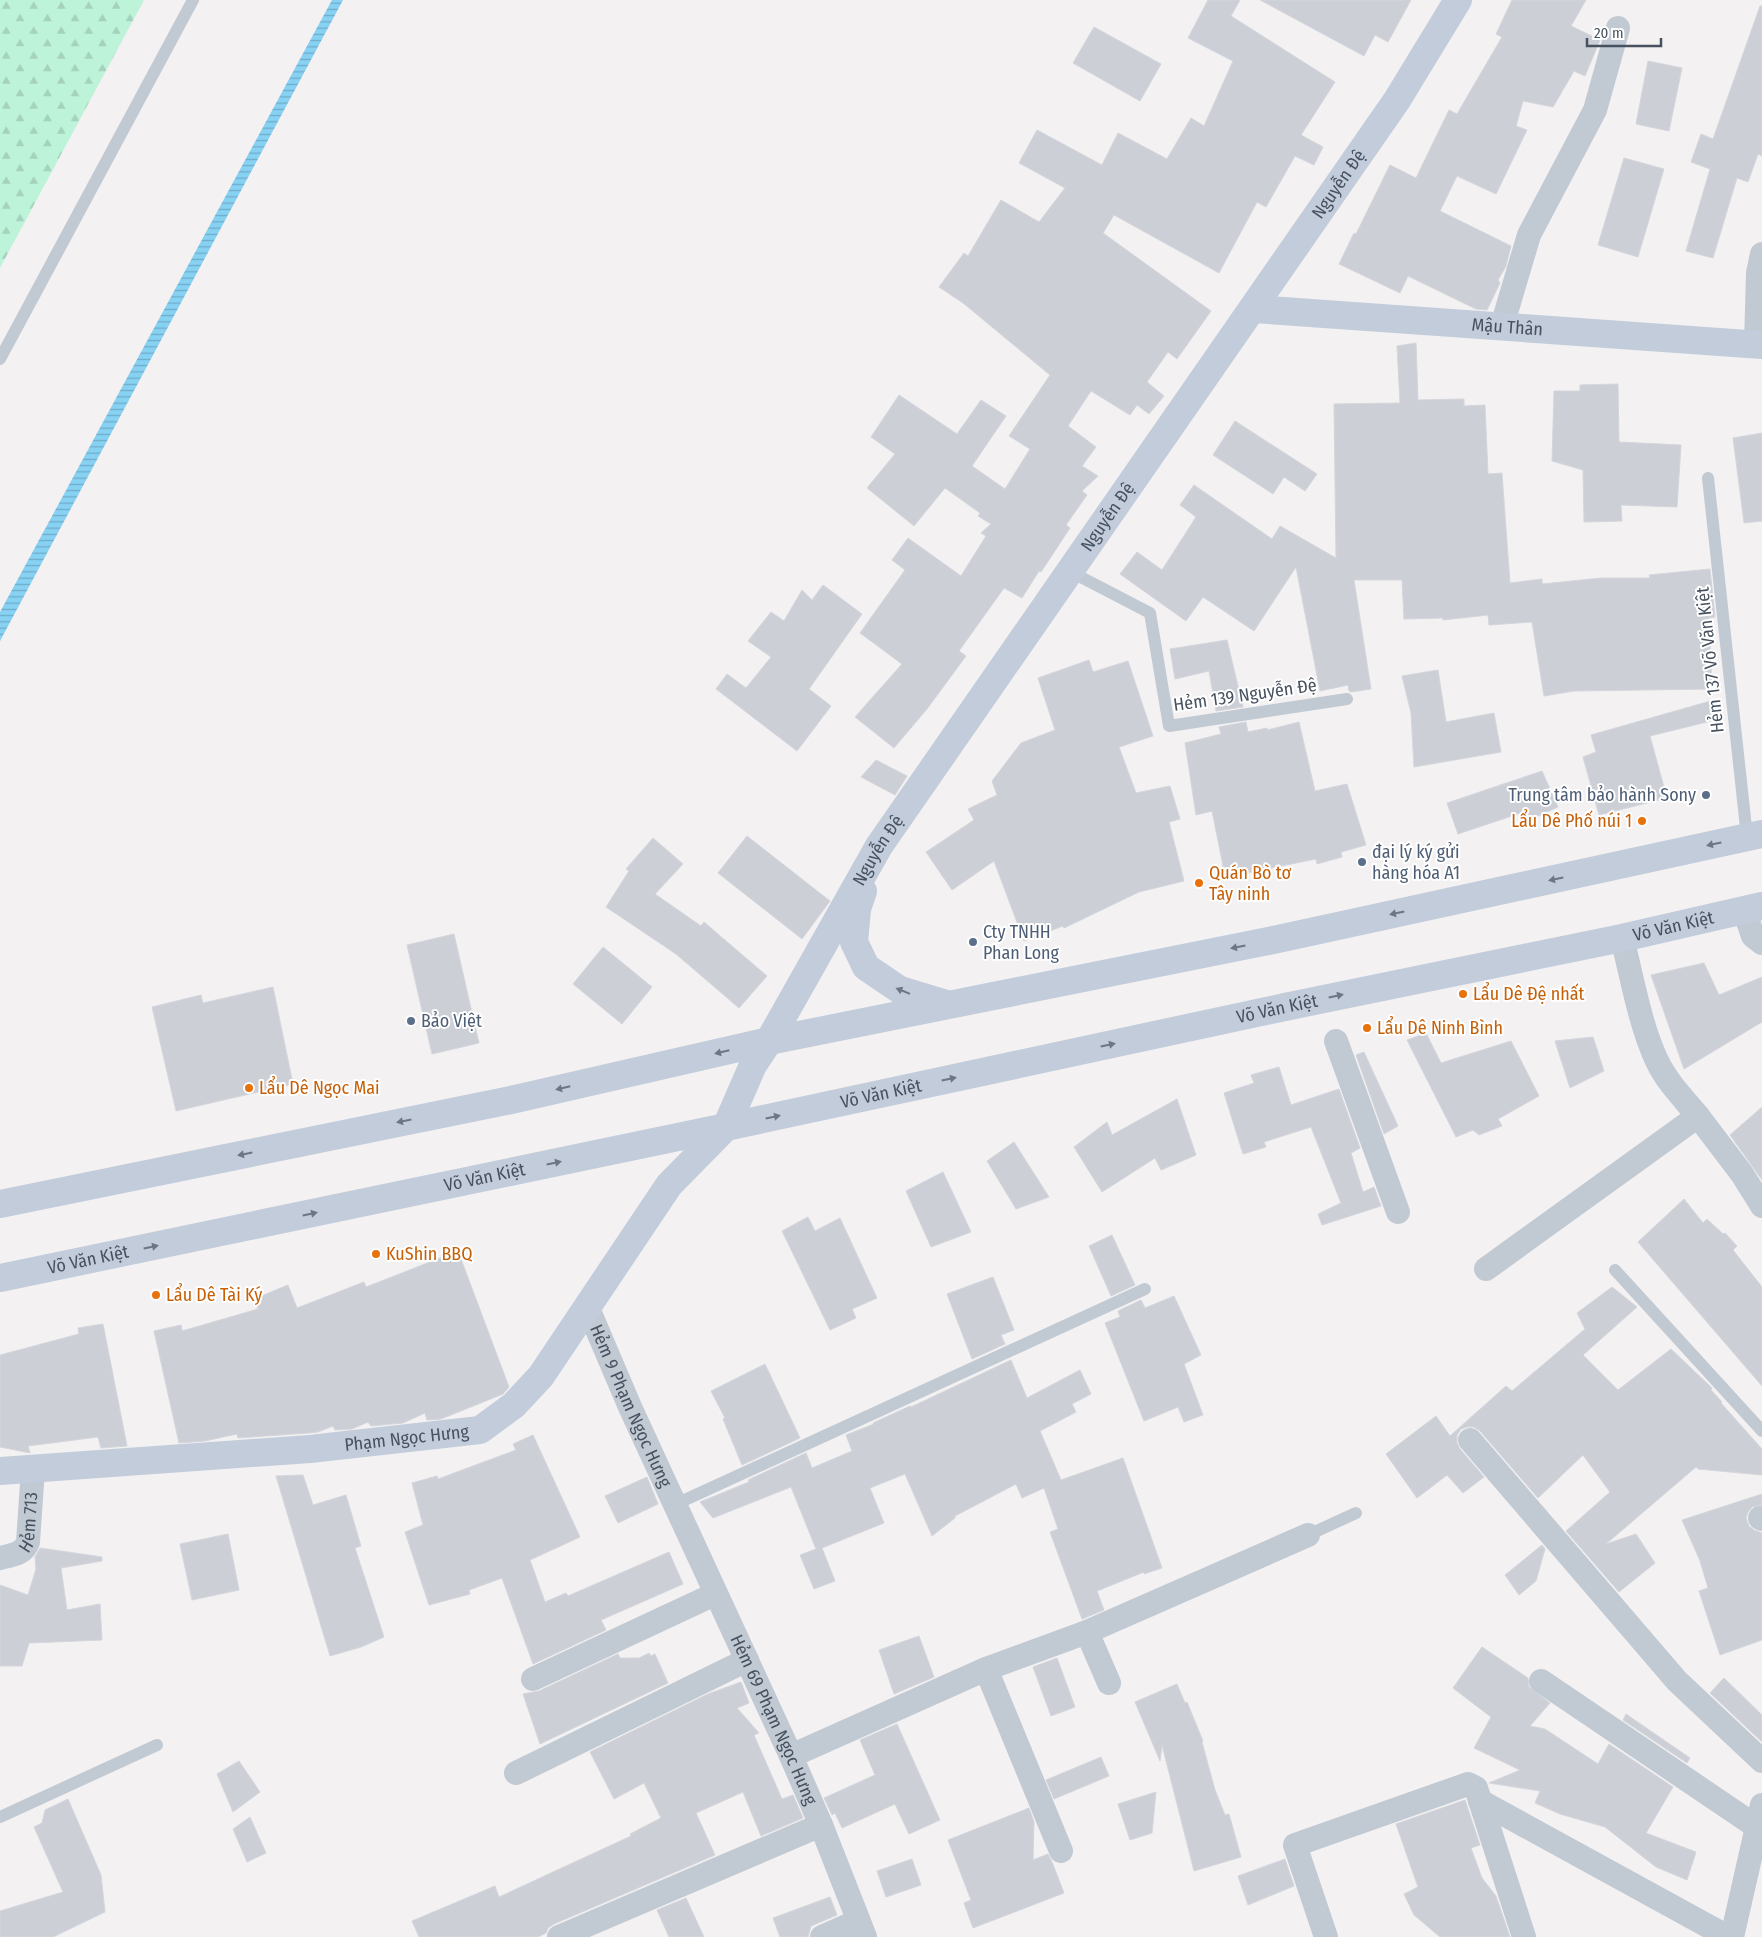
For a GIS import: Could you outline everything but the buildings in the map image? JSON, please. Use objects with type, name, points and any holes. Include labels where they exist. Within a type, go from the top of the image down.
[{"type":"main road","name":"Nguyễn Đệ","points":[[726,1127],[753,1065],[769,1041],[879,846],[1254,309],[1397,100],[1458,0]]},
{"type":"main road","name":"Mậu Thân","points":[[1254,309],[1759,344]]},
{"type":"main road","points":[[0,1204],[511,1100],[769,1041],[1278,939],[1754,836]]},
{"type":"main road","points":[[879,846],[857,909],[854,942],[866,967],[900,990],[950,1005]]},
{"type":"main road","name":"Võ Văn Kiệt","points":[[0,1278],[726,1127],[1285,1007],[1622,938],[1753,908]]},
{"type":"main road","name":"Phạm Ngọc Hưng","points":[[0,1470],[310,1449],[480,1430],[514,1405],[541,1376],[669,1185],[726,1127]]},
{"type":"street","points":[[1502,326],[1529,235],[1595,110],[1618,28]]},
{"type":"street","points":[[1759,344],[1758,273],[1762,254]]},
{"type":"street","points":[[1753,908],[1753,936],[1762,943]]},
{"type":"street","points":[[1622,938],[1647,1032],[1657,1061],[1672,1085],[1742,1174],[1762,1206]]},
{"type":"street","points":[[1336,1041],[1398,1212]]},
{"type":"street","points":[[1486,1268],[1698,1116]]},
{"type":"street","name":"Hẻm 9 Phạm Ngọc Hưng","points":[[587,1306],[630,1407],[676,1504]]},
{"type":"street","points":[[1470,1440],[1677,1681],[1762,1761]]},
{"type":"street","name":"Hẻm 713","points":[[0,1558],[21,1552],[26,1548],[33,1469]]},
{"type":"street","name":"Hẻm 69 Phạm Ngọc Hưng","points":[[676,1504],[791,1756],[821,1825],[861,1929]]},
{"type":"street","points":[[791,1756],[986,1669],[1087,1632],[1308,1535]]},
{"type":"street","points":[[533,1679],[716,1594]]},
{"type":"street","points":[[1087,1632],[1109,1683]]},
{"type":"street","points":[[516,1773],[747,1660]]},
{"type":"street","points":[[986,1669],[1061,1851]]},
{"type":"street","points":[[1542,1681],[1756,1828]]},
{"type":"street","points":[[1326,1937],[1295,1845],[1468,1784],[1476,1788],[1524,1937]]},
{"type":"street","points":[[1480,1801],[1728,1937]]},
{"type":"street","points":[[1732,1937],[1762,1805]]},
{"type":"street","points":[[559,1937],[821,1825]]},
{"type":"street","points":[[822,1937],[861,1929]]},
{"type":"lane","points":[[0,359],[193,0]]},
{"type":"lane","name":"Hẻm 137 Võ Văn Kiệt","points":[[1708,478],[1754,836]]},
{"type":"lane","name":"Hẻm 139 Nguyễn Đệ","points":[[1070,572],[1150,613],[1169,726],[1348,699]]},
{"type":"lane","points":[[1615,1270],[1762,1431]]},
{"type":"lane","points":[[676,1504],[1145,1289]]},
{"type":"lane","points":[[1308,1535],[1356,1513]]},
{"type":"lane","points":[[0,1817],[157,1745]]},
{"type":"green space","points":[[0,0],[144,0],[0,268]]},
{"type":"water","points":[[332,0],[343,0],[0,641],[0,612]]},
{"type":"place","name":"Trung tâm bảo hành Sony","points":[[1706,795]]},
{"type":"place","name":"Lẩu Dê Phố núi 1","points":[[1642,821]]},
{"type":"place","name":"đại lý ký gửi hàng hóa A1","points":[[1362,862]]},
{"type":"place","name":"Quán Bò tơ Tây ninh","points":[[1199,883]]},
{"type":"place","name":"Cty TNHH Phan Long","points":[[973,942]]},
{"type":"place","name":"Lẩu Dê Đệ nhất","points":[[1463,994]]},
{"type":"place","name":"Bảo Việt","points":[[411,1021]]},
{"type":"place","name":"Lẩu Dê Ninh Bình","points":[[1367,1028]]},
{"type":"place","name":"Lẩu Dê Ngọc Mai","points":[[249,1088]]},
{"type":"place","name":"KuShin BBQ","points":[[376,1254]]},
{"type":"place","name":"Lẩu Dê Tài Ký","points":[[156,1295]]}]
